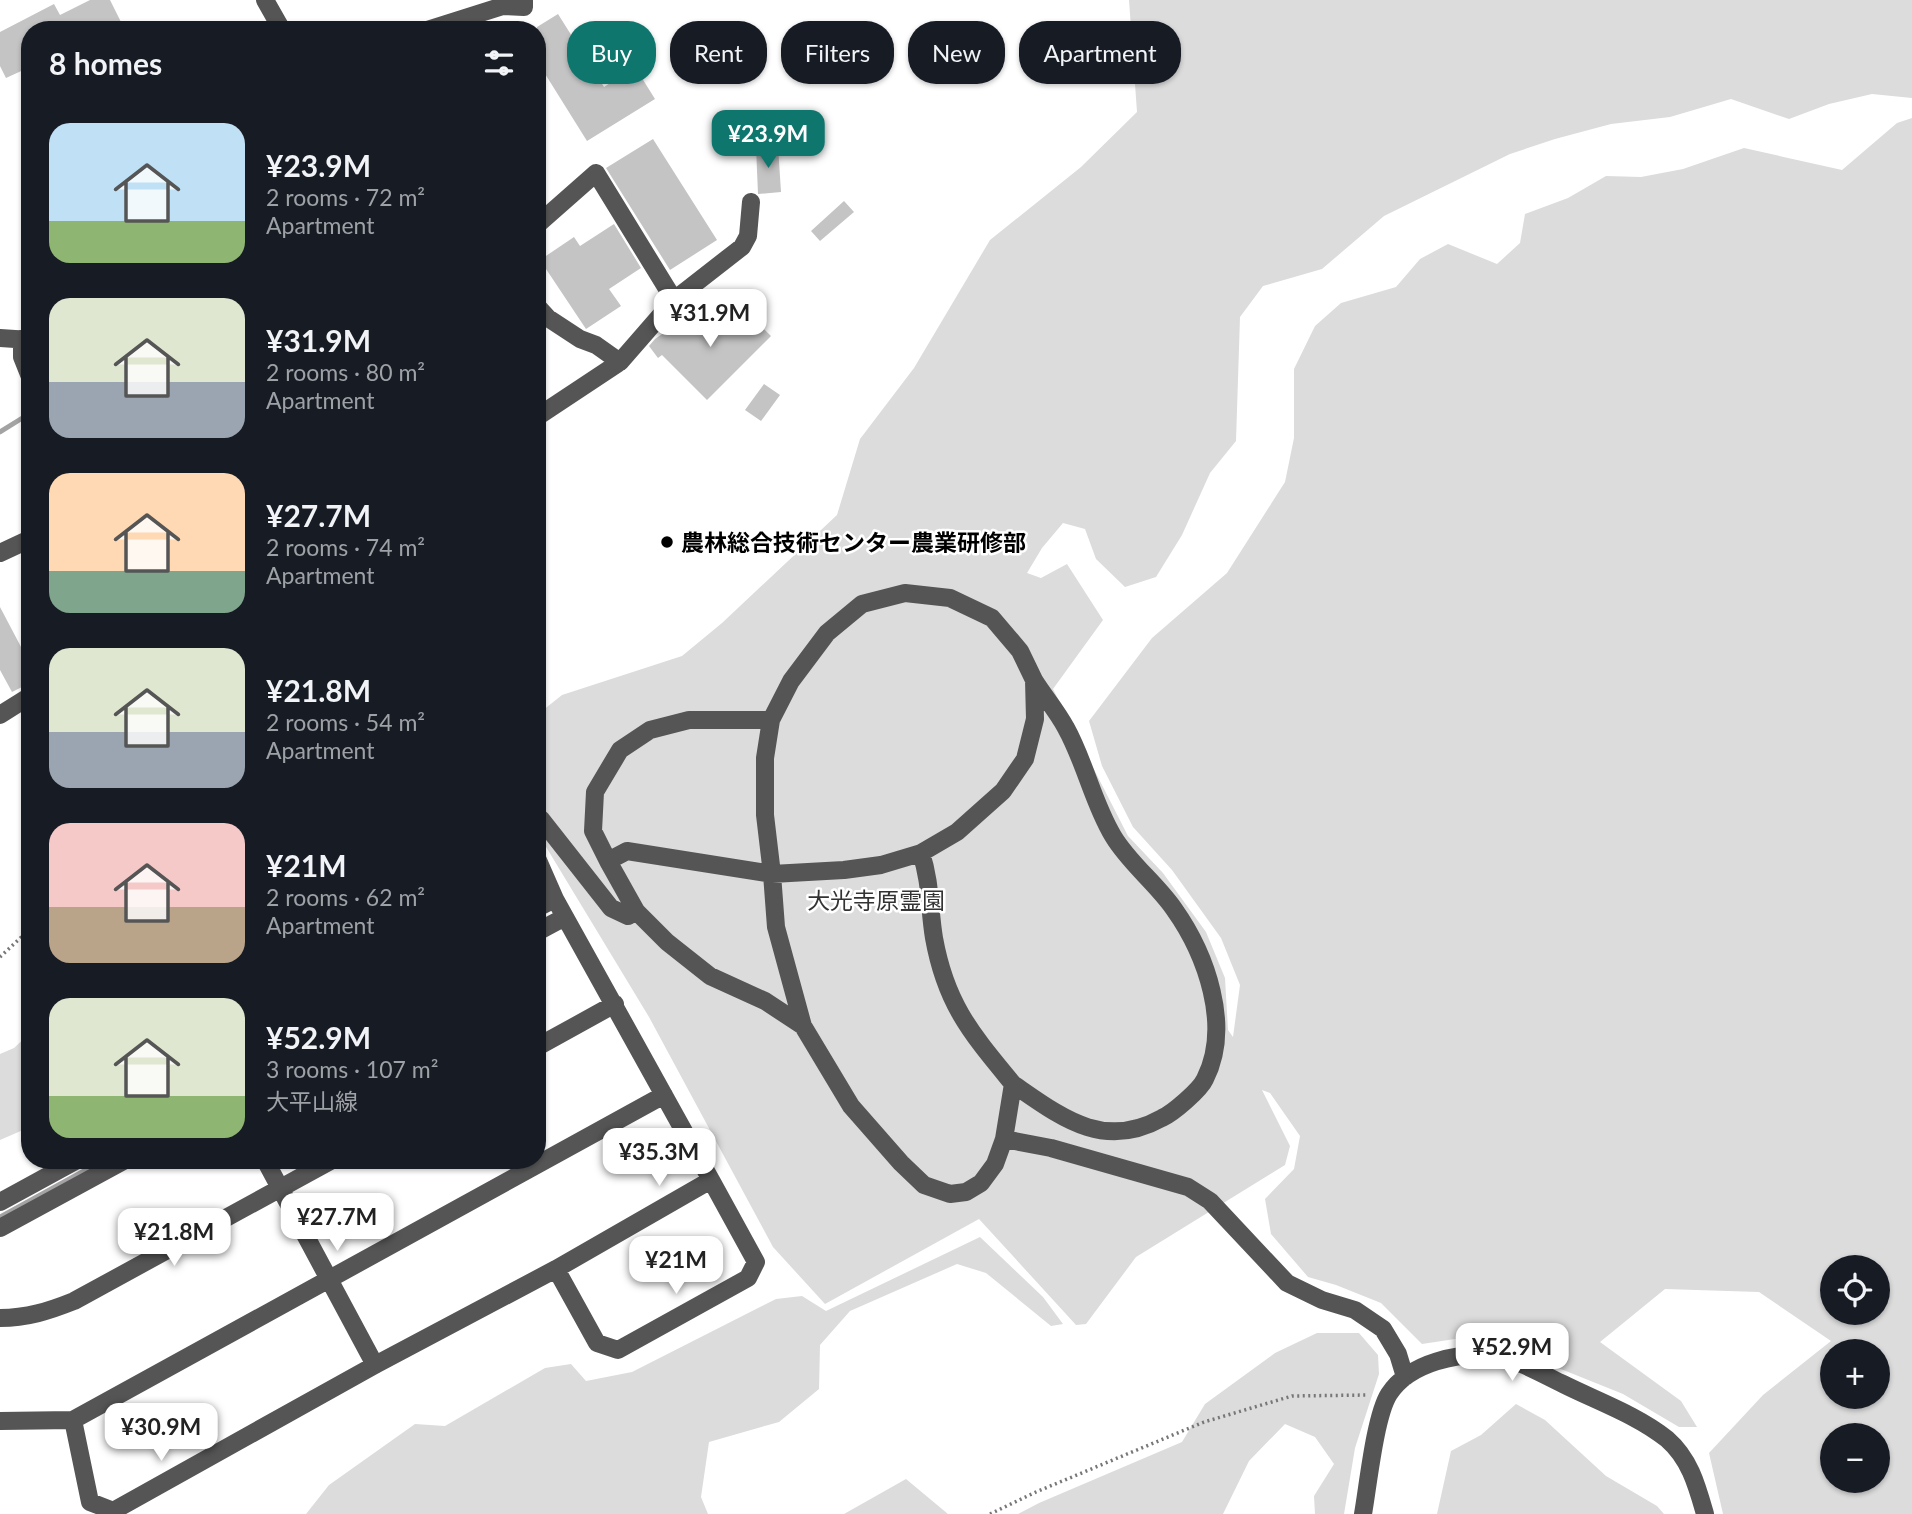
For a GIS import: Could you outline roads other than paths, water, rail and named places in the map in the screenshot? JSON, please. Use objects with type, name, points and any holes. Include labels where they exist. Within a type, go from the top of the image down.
[{"type":"street","points":[[265,0],[277,21]]},
{"type":"street","points":[[462,21],[503,6],[524,7],[524,0]]},
{"type":"street","points":[[546,217],[596,173],[674,300]]},
{"type":"street","points":[[546,411],[620,362],[674,300],[742,247],[748,236],[751,202]]},
{"type":"street","points":[[546,316],[620,362]]},
{"type":"street","points":[[0,338],[21,339]]},
{"type":"street","points":[[0,553],[21,543]]},
{"type":"street","points":[[921,853],[929,877],[934,936],[949,993],[968,1028],[1013,1084],[1073,1123],[1094,1131],[1130,1131],[1163,1118],[1205,1081],[1214,1047],[1216,1018],[1212,985],[1194,939],[1172,906],[1113,836],[1067,729],[1034,680],[1020,651],[992,618],[950,598],[905,593],[862,604],[827,633],[791,681],[771,720],[765,758],[765,816],[776,927],[803,1026],[851,1106],[924,1185],[950,1194],[966,1192],[981,1183],[995,1164],[1004,1139],[1013,1084]]},
{"type":"street","points":[[608,860],[627,852],[772,874],[881,865],[921,853],[957,832],[1003,791],[1025,759],[1035,719],[1034,680]]},
{"type":"street","points":[[0,715],[21,702]]},
{"type":"street","points":[[771,720],[689,720],[650,730],[620,750],[595,792],[593,831],[636,911],[667,943],[710,976],[765,1001],[803,1026]]},
{"type":"street","points":[[546,825],[611,908],[628,916],[636,911]]},
{"type":"street","points":[[546,878],[756,1262],[748,1278],[618,1350],[597,1343],[556,1269]]},
{"type":"street","points":[[546,904],[555,899]]},
{"type":"street","points":[[546,927],[565,917]]},
{"type":"street","points":[[546,1042],[615,1004]]},
{"type":"street","points":[[546,1160],[664,1095]]},
{"type":"street","points":[[1004,1139],[1051,1148],[1188,1187],[1210,1201],[1287,1283],[1322,1300],[1355,1310],[1383,1329],[1398,1354],[1405,1377]]},
{"type":"street","points":[[0,1202],[60,1169]]},
{"type":"street","points":[[0,1228],[108,1169]]},
{"type":"street","points":[[270,1169],[375,1365]]},
{"type":"street","points":[[0,1318],[23,1318],[48,1312],[74,1301],[316,1169]]},
{"type":"street","points":[[0,1421],[73,1420],[529,1169]]},
{"type":"street","points":[[73,1420],[90,1502],[113,1511],[375,1365],[556,1269],[711,1180]]},
{"type":"street","points":[[1363,1514],[1377,1431],[1388,1395],[1405,1377],[1429,1364],[1461,1355],[1497,1356],[1535,1371],[1635,1419],[1667,1440],[1687,1462],[1697,1483],[1704,1514]]},
{"type":"waterway","points":[[0,432],[21,419]]},
{"type":"waterway","points":[[0,1217],[88,1169]]},
{"type":"place","name":"農林総合技術センター農業研修部","points":[[667,542]]},
{"type":"park label","name":"大光寺原霊園","points":[[876,900]]}]
